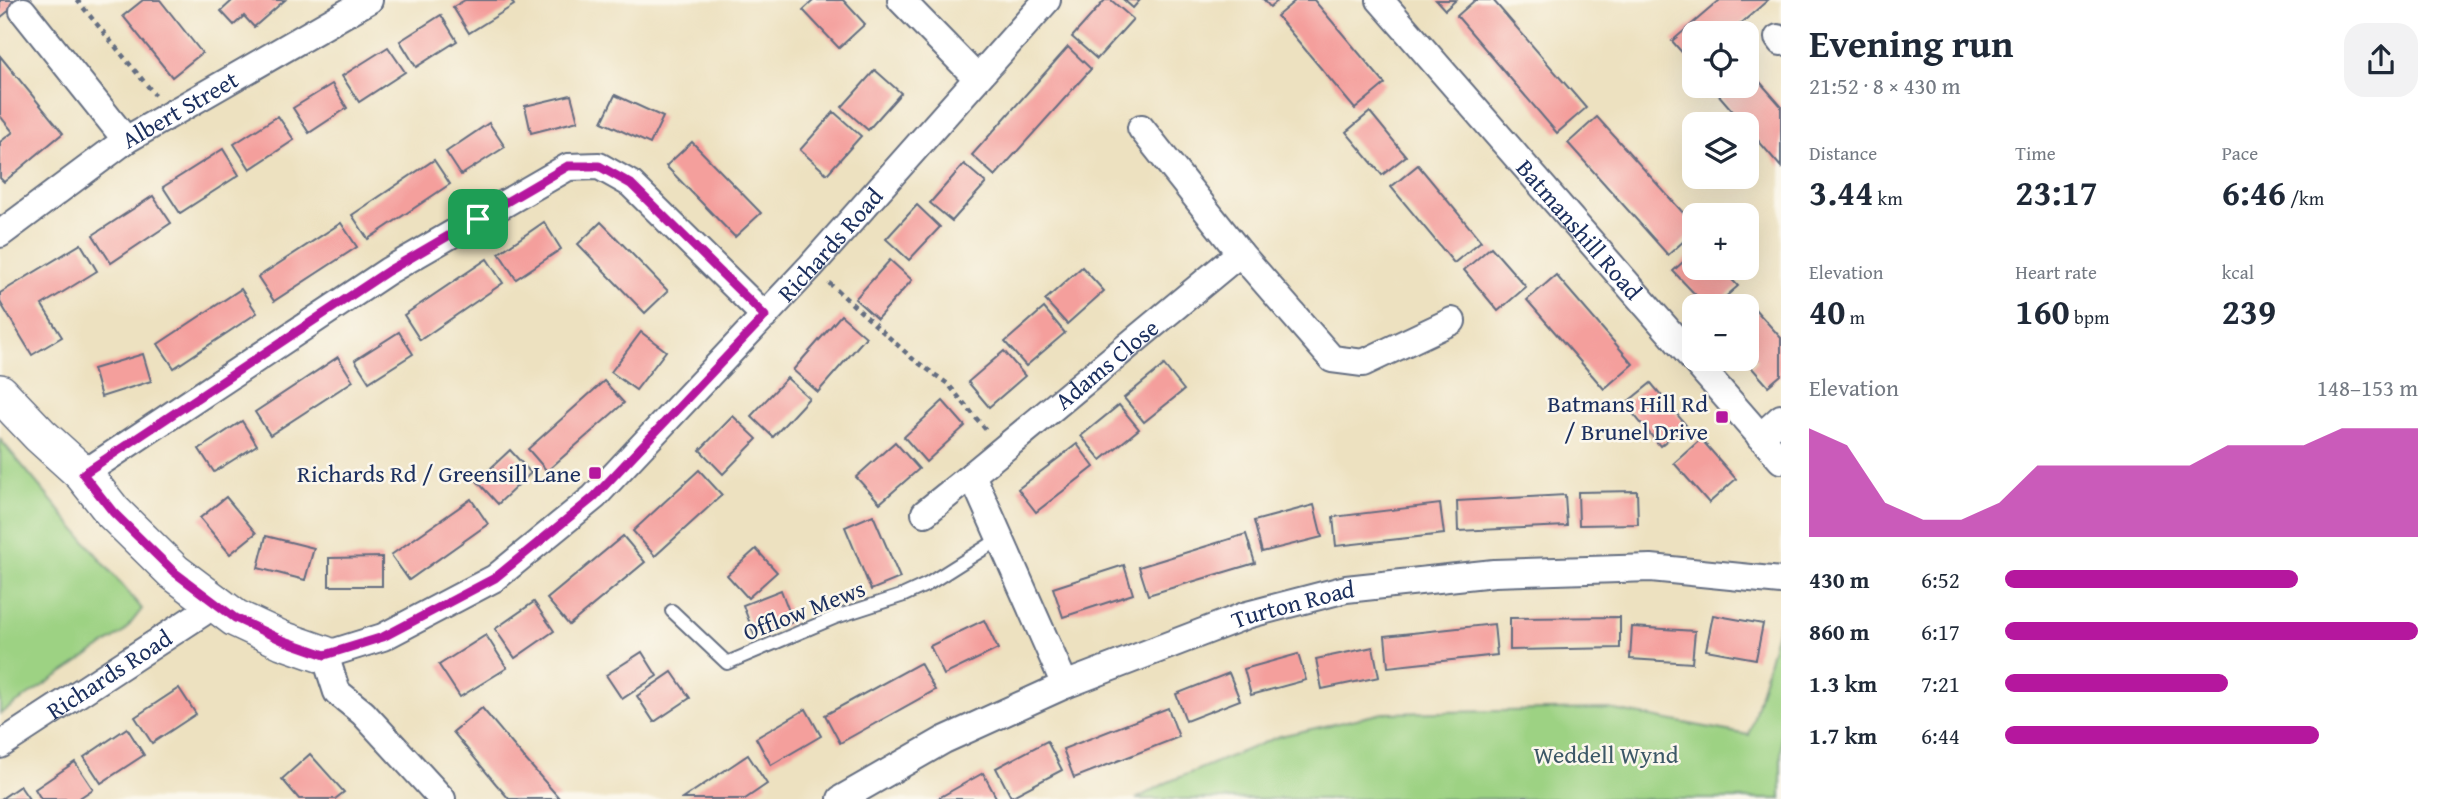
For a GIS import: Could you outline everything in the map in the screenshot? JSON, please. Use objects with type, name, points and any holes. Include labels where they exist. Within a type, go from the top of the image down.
[{"type":"street","name":"Albert Street","points":[[0,234],[126,140],[369,0]]},
{"type":"street","points":[[901,0],[976,77]]},
{"type":"street","name":"Richards Road","points":[[325,655],[383,637],[495,578],[594,497],[811,266],[1047,0]]},
{"type":"street","name":"Batmanshill Road","points":[[1380,0],[1781,460]]},
{"type":"street","points":[[23,11],[126,140]]},
{"type":"street","points":[[1141,128],[1240,253],[1332,359],[1363,363],[1452,321]]},
{"type":"street","points":[[83,474],[388,271],[568,166],[599,166],[631,184],[765,316]]},
{"type":"street","name":"Adams Close","points":[[925,513],[1240,253]]},
{"type":"street","points":[[0,393],[40,435],[83,474],[113,512],[174,572],[235,618],[282,640],[325,655],[337,692],[363,713],[442,799]]},
{"type":"street","points":[[1760,436],[1781,418]]},
{"type":"street","points":[[972,475],[1065,685]]},
{"type":"street","name":"Turton Road","points":[[841,799],[944,740],[1065,685],[1247,615],[1346,589],[1494,573],[1651,568],[1781,581]]},
{"type":"street","name":"Richards Road","points":[[0,745],[202,613],[213,601]]},
{"type":"lane","name":"Offlow Mews","points":[[672,611],[727,663],[836,617],[904,595],[928,584],[999,539]]},
{"type":"path","points":[[77,0],[171,115]]},
{"type":"path","points":[[811,266],[913,359],[948,384],[1002,449]]},
{"type":"path","points":[[1524,799],[1533,799]]},
{"type":"green space","points":[[0,439],[142,609],[124,632],[0,714]]},
{"type":"green space","name":"Weddell Wynd","points":[[1781,616],[1781,799],[1136,799],[1168,782],[1280,736],[1383,713],[1609,709],[1749,735]]},
{"type":"building","points":[[0,0],[22,0],[0,18]]},
{"type":"building","points":[[143,0],[160,0],[202,53],[172,77],[123,16]]},
{"type":"building","points":[[233,0],[285,0],[254,27],[244,16],[234,25],[221,11]]},
{"type":"building","points":[[465,0],[511,0],[514,5],[469,33],[453,7]]},
{"type":"building","points":[[814,0],[843,0],[865,24],[839,48],[803,10]]},
{"type":"building","points":[[1105,0],[1111,0],[1133,19],[1097,59],[1072,37]]},
{"type":"building","points":[[1124,0],[1140,0],[1133,8]]},
{"type":"building","points":[[1264,0],[1279,0],[1270,7]]},
{"type":"building","points":[[1296,0],[1314,0],[1385,84],[1355,109],[1277,16]]},
{"type":"building","points":[[1436,0],[1456,0],[1445,10]]},
{"type":"building","points":[[1475,0],[1493,0],[1586,108],[1557,133],[1457,16]]},
{"type":"building","points":[[1720,0],[1768,0],[1744,21],[1695,21]]},
{"type":"building","points":[[441,15],[457,41],[416,67],[400,41]]},
{"type":"building","points":[[1682,32],[1682,52],[1672,41]]},
{"type":"building","points":[[388,47],[405,72],[359,102],[342,76]]},
{"type":"building","points":[[1068,47],[1091,69],[995,176],[972,155]]},
{"type":"building","points":[[0,56],[63,133],[4,182],[0,178],[0,142],[13,132],[0,116]]},
{"type":"building","points":[[875,70],[901,93],[868,130],[842,107]]},
{"type":"building","points":[[1759,81],[1781,106],[1781,167],[1759,142],[1759,112],[1733,112],[1721,98],[1759,98]]},
{"type":"building","points":[[332,84],[347,108],[309,133],[293,108]]},
{"type":"building","points":[[571,95],[578,121],[531,133],[525,106]]},
{"type":"building","points":[[615,95],[663,117],[650,144],[602,122]]},
{"type":"building","points":[[834,112],[861,136],[827,174],[800,150]]},
{"type":"building","points":[[1370,112],[1406,156],[1382,175],[1346,132]]},
{"type":"building","points":[[278,116],[294,140],[250,169],[234,144]]},
{"type":"building","points":[[1597,117],[1682,212],[1682,243],[1668,255],[1568,143]]},
{"type":"building","points":[[489,123],[505,147],[461,175],[446,152]]},
{"type":"building","points":[[692,142],[761,213],[735,237],[666,166]]},
{"type":"building","points":[[223,149],[239,175],[180,213],[163,187]]},
{"type":"building","points":[[434,160],[450,184],[368,239],[352,215]]},
{"type":"building","points":[[964,164],[986,183],[952,221],[930,203]]},
{"type":"building","points":[[1418,165],[1481,241],[1454,263],[1391,187]]},
{"type":"building","points":[[153,196],[171,223],[111,263],[93,235]]},
{"type":"building","points":[[917,205],[940,227],[909,260],[886,239]]},
{"type":"building","points":[[544,222],[561,249],[516,279],[499,253]]},
{"type":"building","points":[[601,222],[668,291],[645,313],[578,244]]},
{"type":"building","points":[[341,223],[357,247],[274,301],[258,277]]},
{"type":"building","points":[[81,244],[97,271],[42,305],[62,337],[32,355],[0,302],[0,293]]},
{"type":"building","points":[[1491,247],[1526,287],[1498,311],[1464,270]]},
{"type":"building","points":[[487,259],[503,283],[420,340],[404,315]]},
{"type":"building","points":[[890,260],[912,280],[877,319],[855,299]]},
{"type":"building","points":[[1682,263],[1682,280],[1732,280],[1738,286],[1729,294],[1695,294],[1673,271]]},
{"type":"building","points":[[1082,267],[1104,291],[1067,324],[1045,300]]},
{"type":"building","points":[[1556,275],[1633,364],[1604,389],[1527,300]]},
{"type":"building","points":[[241,289],[257,313],[174,368],[158,344]]},
{"type":"building","points":[[1044,308],[1065,333],[1026,366],[1005,342]]},
{"type":"building","points":[[1759,314],[1781,338],[1781,375],[1768,386],[1755,371],[1759,371]]},
{"type":"building","points":[[841,315],[866,337],[818,392],[793,370]]},
{"type":"building","points":[[399,332],[413,354],[369,382],[355,360]]},
{"type":"building","points":[[641,332],[666,351],[636,390],[611,372]]},
{"type":"building","points":[[1004,351],[1025,376],[989,407],[968,382]]},
{"type":"building","points":[[143,354],[151,381],[101,397],[93,369]]},
{"type":"building","points":[[338,357],[353,381],[270,435],[255,412]]},
{"type":"building","points":[[1164,365],[1184,390],[1144,422],[1124,398]]},
{"type":"building","points":[[787,378],[809,398],[773,437],[751,416]]},
{"type":"building","points":[[604,381],[624,403],[547,471],[528,449]]},
{"type":"building","points":[[1651,383],[1686,425],[1660,446],[1625,404]]},
{"type":"building","points":[[943,401],[965,426],[926,462],[904,437]]},
{"type":"building","points":[[1119,405],[1139,429],[1101,460],[1081,436]]},
{"type":"building","points":[[733,416],[757,439],[723,474],[700,450]]},
{"type":"building","points":[[242,421],[257,445],[214,472],[199,449]]},
{"type":"building","points":[[1701,439],[1736,479],[1709,503],[1674,463]]},
{"type":"building","points":[[895,442],[919,469],[880,503],[856,477]]},
{"type":"building","points":[[1077,444],[1094,467],[1036,512],[1018,489]]},
{"type":"building","points":[[510,450],[531,473],[498,504],[477,481]]},
{"type":"building","points":[[699,470],[722,495],[655,556],[633,531]]},
{"type":"building","points":[[1637,491],[1638,524],[1579,525],[1578,492]]},
{"type":"building","points":[[1565,495],[1567,526],[1458,531],[1457,501]]},
{"type":"building","points":[[226,497],[256,533],[230,554],[200,518]]},
{"type":"building","points":[[471,499],[488,524],[409,580],[391,555]]},
{"type":"building","points":[[1440,504],[1444,534],[1336,546],[1333,517]]},
{"type":"building","points":[[1314,505],[1322,537],[1262,552],[1254,521]]},
{"type":"building","points":[[873,515],[900,578],[871,590],[845,527]]},
{"type":"building","points":[[1246,534],[1255,563],[1148,595],[1139,567]]},
{"type":"building","points":[[266,536],[314,548],[305,580],[258,568]]},
{"type":"building","points":[[623,536],[645,562],[569,625],[547,599]]},
{"type":"building","points":[[756,549],[777,572],[748,598],[727,575]]},
{"type":"building","points":[[382,557],[382,586],[329,586],[329,558]]},
{"type":"building","points":[[1124,565],[1133,594],[1063,617],[1053,588]]},
{"type":"building","points":[[781,590],[793,622],[755,637],[743,605]]},
{"type":"building","points":[[534,602],[554,631],[515,658],[495,629]]},
{"type":"building","points":[[1713,615],[1763,624],[1756,659],[1706,650]]},
{"type":"building","points":[[1620,617],[1620,648],[1510,650],[1510,618]]},
{"type":"building","points":[[984,620],[998,649],[944,675],[930,646]]},
{"type":"building","points":[[1494,624],[1497,655],[1388,667],[1385,636]]},
{"type":"building","points":[[1632,627],[1695,631],[1692,663],[1630,659]]},
{"type":"building","points":[[486,635],[507,668],[460,697],[439,665]]},
{"type":"building","points":[[1373,647],[1379,677],[1322,689],[1316,659]]},
{"type":"building","points":[[642,652],[657,676],[622,699],[606,675]]},
{"type":"building","points":[[1298,654],[1306,680],[1251,695],[1244,669]]},
{"type":"building","points":[[920,663],[935,690],[840,743],[825,715]]},
{"type":"building","points":[[672,672],[690,698],[654,722],[637,696]]},
{"type":"building","points":[[1229,673],[1240,700],[1186,721],[1176,694]]},
{"type":"building","points":[[179,688],[196,714],[152,743],[135,717]]},
{"type":"building","points":[[482,708],[560,799],[509,799],[496,784],[453,732]]},
{"type":"building","points":[[1168,708],[1179,737],[1074,778],[1063,749]]},
{"type":"building","points":[[806,709],[821,736],[771,765],[756,738]]},
{"type":"building","points":[[127,728],[144,755],[101,783],[84,757]]},
{"type":"building","points":[[1047,741],[1062,770],[1011,797],[996,768]]},
{"type":"building","points":[[310,754],[344,792],[335,799],[299,799],[282,779]]},
{"type":"building","points":[[748,755],[767,784],[745,799],[682,799]]},
{"type":"building","points":[[75,762],[93,789],[78,799],[41,799],[35,789]]},
{"type":"building","points":[[983,773],[997,799],[937,799]]},
{"type":"building","points":[[20,786],[29,799],[1,799]]},
{"type":"place","name":"Batmans Hill Rd / Brunel Drive","points":[[1722,417]]},
{"type":"place","name":"Richards Rd / Greensill Lane","points":[[595,473]]},
{"type":"route","points":[[568,166],[599,166],[631,184],[765,316],[594,497],[495,578],[383,637],[325,655],[282,640],[235,618],[174,572],[113,512],[83,474],[388,271],[478,219],[568,166]]}]
